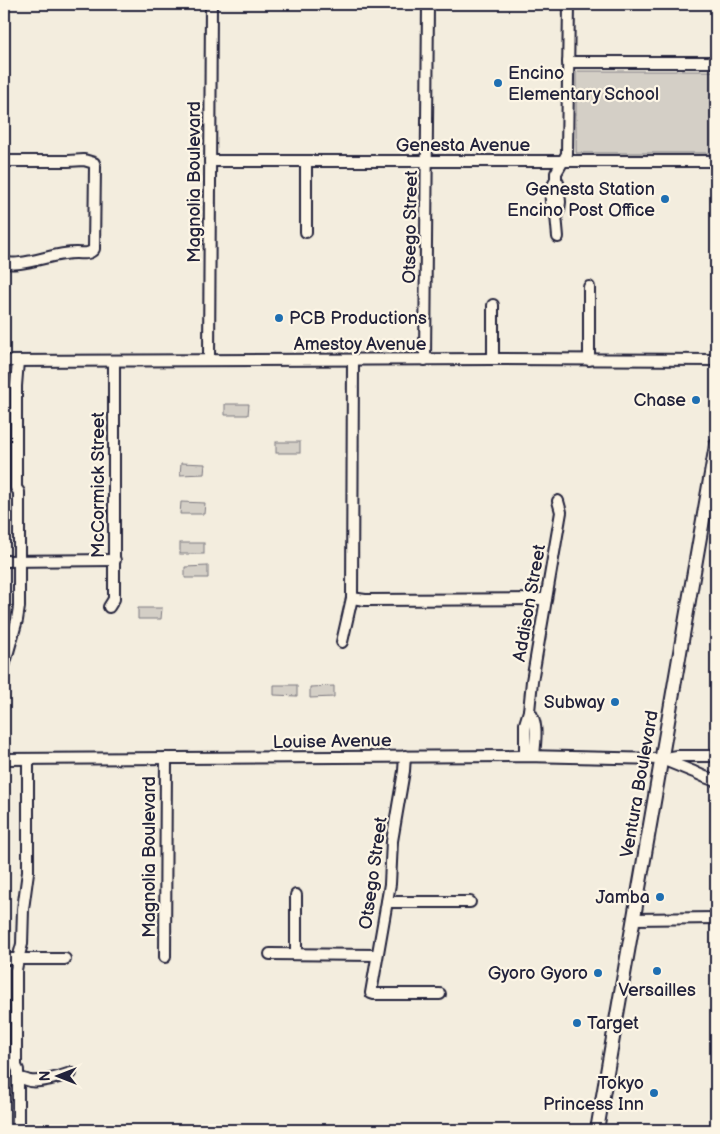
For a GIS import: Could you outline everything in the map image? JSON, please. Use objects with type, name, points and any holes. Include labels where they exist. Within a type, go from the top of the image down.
[{"type":"main road","name":"Ventura Boulevard","points":[[597,1130],[716,445]]},
{"type":"street","name":"Magnolia Boulevard","points":[[209,360],[211,4]]},
{"type":"street","name":"Otsego Street","points":[[425,360],[428,4]]},
{"type":"street","points":[[558,237],[556,215],[552,209],[551,201],[556,173],[568,154],[569,4]]},
{"type":"street","points":[[568,62],[716,62]]},
{"type":"street","points":[[4,161],[84,160],[94,162],[94,248],[91,253],[65,253],[21,263],[4,263]]},
{"type":"street","name":"Genesta Avenue","points":[[210,162],[716,161]]},
{"type":"street","points":[[306,162],[306,232]]},
{"type":"street","points":[[589,360],[590,287]]},
{"type":"street","points":[[493,305],[493,360]]},
{"type":"street","points":[[342,642],[352,598],[353,360]]},
{"type":"street","name":"Amestoy Avenue","points":[[10,361],[716,360]]},
{"type":"street","points":[[4,666],[19,607],[19,492],[16,488],[16,386],[10,361]]},
{"type":"street","name":"McCormick Street","points":[[109,607],[114,599],[114,361]]},
{"type":"street","name":"Addison Street","points":[[530,756],[535,725],[533,715],[529,711],[532,681],[561,512],[558,501]]},
{"type":"street","points":[[4,561],[114,560]]},
{"type":"street","points":[[352,598],[365,600],[546,599]]},
{"type":"street","name":"Otsego Street","points":[[405,756],[392,841],[391,874],[387,902],[371,993],[440,994]]},
{"type":"street","name":"Louise Avenue","points":[[4,759],[530,756],[661,759],[677,756],[716,756]]},
{"type":"street","name":"Magnolia Boulevard","points":[[165,957],[166,758]]},
{"type":"street","name":"Louise Avenue","points":[[661,759],[716,781]]},
{"type":"street","points":[[18,1130],[16,970],[22,944],[23,909],[28,872],[28,760]]},
{"type":"street","points":[[296,895],[296,954]]},
{"type":"street","points":[[387,902],[470,902]]},
{"type":"street","points":[[634,919],[716,918]]},
{"type":"street","points":[[270,954],[377,955]]},
{"type":"street","points":[[4,959],[65,959]]},
{"type":"street","points":[[18,1081],[24,1078],[29,1081],[52,1080],[71,1073]]},
{"type":"shaded area","points":[[716,71],[716,153],[576,153],[576,72]]},
{"type":"shaded area","points":[[225,404],[249,404],[248,415],[225,415]]},
{"type":"shaded area","points":[[276,442],[300,442],[300,453],[276,453]]},
{"type":"shaded area","points":[[181,463],[205,464],[204,474],[180,475]]},
{"type":"shaded area","points":[[181,502],[205,503],[204,514],[180,514]]},
{"type":"shaded area","points":[[180,543],[204,543],[204,554],[180,554]]},
{"type":"shaded area","points":[[208,566],[208,578],[185,578],[185,567]]},
{"type":"shaded area","points":[[138,608],[162,608],[161,619],[138,619]]},
{"type":"shaded area","points":[[274,685],[297,685],[297,696],[274,695]]},
{"type":"shaded area","points":[[334,686],[334,697],[310,698],[310,687]]},
{"type":"place","name":"Encino Elementary School","points":[[498,83]]},
{"type":"place","name":"Genesta Station Encino Post Office","points":[[665,199]]},
{"type":"place","name":"PCB Productions","points":[[279,318]]},
{"type":"place","name":"Chase","points":[[696,400]]},
{"type":"place","name":"Subway","points":[[615,702]]},
{"type":"place","name":"Jamba","points":[[660,897]]},
{"type":"place","name":"Versailles","points":[[657,971]]},
{"type":"place","name":"Gyoro Gyoro","points":[[598,973]]},
{"type":"place","name":"Target","points":[[577,1023]]},
{"type":"place","name":"Tokyo Princess Inn","points":[[654,1093]]}]
